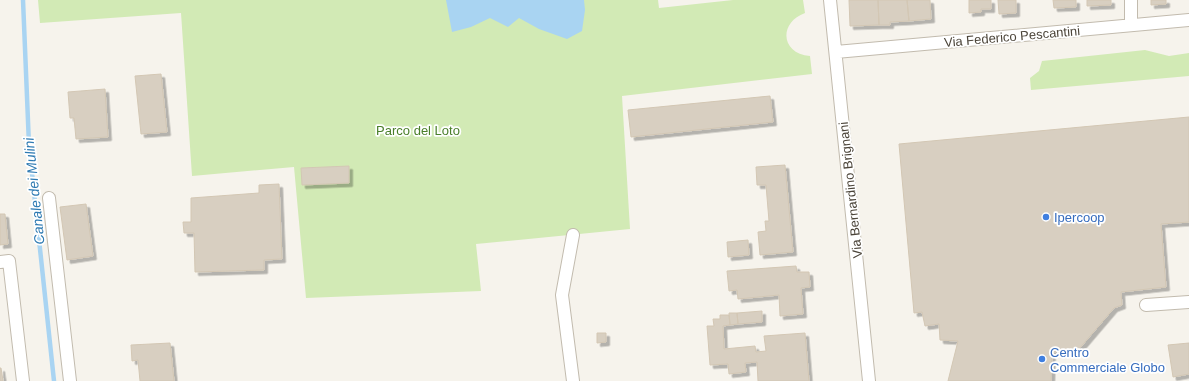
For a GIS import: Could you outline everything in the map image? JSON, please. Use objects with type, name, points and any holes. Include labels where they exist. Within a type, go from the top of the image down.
[{"type":"street","name":"Via Bernardino Brignani","points":[[830,0],[869,381]]},
{"type":"street","points":[[1131,0],[1131,25]]},
{"type":"street","name":"Via Federico Pescantini","points":[[836,52],[1189,20]]},
{"type":"street","points":[[49,198],[70,381]]},
{"type":"street","points":[[573,235],[562,295],[573,381]]},
{"type":"street","points":[[0,262],[9,261],[23,381]]},
{"type":"street","points":[[1146,305],[1189,302]]},
{"type":"green space","name":"Parco del Loto","points":[[38,0],[658,0],[659,8],[733,0],[803,0],[805,13],[796,18],[790,24],[787,30],[786,38],[793,50],[800,54],[810,56],[812,74],[622,96],[630,229],[476,244],[481,291],[306,298],[294,167],[192,176],[181,13],[40,23]]},
{"type":"green space","points":[[1145,50],[1169,56],[1189,53],[1189,76],[1031,90],[1030,78],[1039,71],[1042,61]]},
{"type":"water","points":[[446,0],[584,0],[585,10],[582,31],[567,39],[539,29],[519,18],[508,27],[490,18],[471,27],[452,32]]},
{"type":"building","points":[[849,0],[878,0],[879,25],[850,26]]},
{"type":"building","points":[[878,0],[907,0],[909,21],[890,22],[890,25],[879,25]]},
{"type":"building","points":[[907,0],[930,0],[931,19],[909,21]]},
{"type":"building","points":[[969,0],[991,0],[991,9],[981,9],[981,12],[969,13]]},
{"type":"building","points":[[998,0],[1016,0],[1016,13],[999,14]]},
{"type":"building","points":[[1053,0],[1076,0],[1076,7],[1054,8]]},
{"type":"building","points":[[1087,0],[1111,0],[1111,5],[1087,6]]},
{"type":"building","points":[[1151,0],[1166,0],[1166,4],[1151,5]]},
{"type":"building","points":[[161,74],[167,132],[141,134],[135,76]]},
{"type":"building","points":[[105,89],[108,137],[76,139],[74,118],[70,118],[68,92]]},
{"type":"building","points":[[770,96],[773,122],[631,137],[628,110]]},
{"type":"building","points":[[1189,117],[1189,222],[1161,224],[1166,287],[1121,292],[1122,305],[1114,308],[1079,349],[1052,352],[1051,381],[948,381],[958,341],[940,340],[939,324],[925,326],[922,312],[914,313],[899,144]]},
{"type":"building","points":[[785,165],[793,252],[760,255],[758,232],[766,231],[765,221],[769,221],[766,185],[757,185],[756,167]]},
{"type":"building","points":[[349,166],[349,183],[302,185],[301,168]]},
{"type":"building","points":[[279,184],[282,259],[264,260],[264,270],[195,272],[194,233],[184,233],[183,222],[191,222],[191,198],[259,193],[259,185]]},
{"type":"building","points":[[86,204],[93,256],[67,260],[60,207]]},
{"type":"building","points":[[0,214],[5,214],[8,244],[0,245]]},
{"type":"building","points":[[748,240],[749,255],[728,257],[727,242]]},
{"type":"building","points":[[796,266],[797,272],[809,272],[810,287],[801,288],[803,314],[780,316],[779,295],[738,299],[737,290],[729,291],[727,271]]},
{"type":"building","points":[[762,311],[762,322],[738,324],[737,313]]},
{"type":"building","points":[[729,313],[737,313],[738,324],[730,325]]},
{"type":"building","points":[[720,315],[729,315],[730,325],[723,326],[724,349],[755,346],[756,352],[766,351],[764,336],[805,333],[809,381],[758,381],[757,362],[745,363],[746,372],[729,374],[728,364],[710,365],[707,326],[714,326],[713,319],[720,319]]},
{"type":"building","points":[[597,333],[606,333],[606,342],[597,343]]},
{"type":"building","points":[[170,343],[174,381],[140,381],[138,360],[132,361],[131,345]]},
{"type":"building","points":[[1189,343],[1189,374],[1173,377],[1168,345]]},
{"type":"building","points":[[1,368],[3,381],[0,381]]},
{"type":"waterway","name":"Canale dei Mulini","points":[[23,0],[29,145],[54,381]]},
{"type":"place","name":"Ipercoop","points":[[1046,217]]},
{"type":"place","name":"Centro Commerciale Globo","points":[[1042,359]]}]
